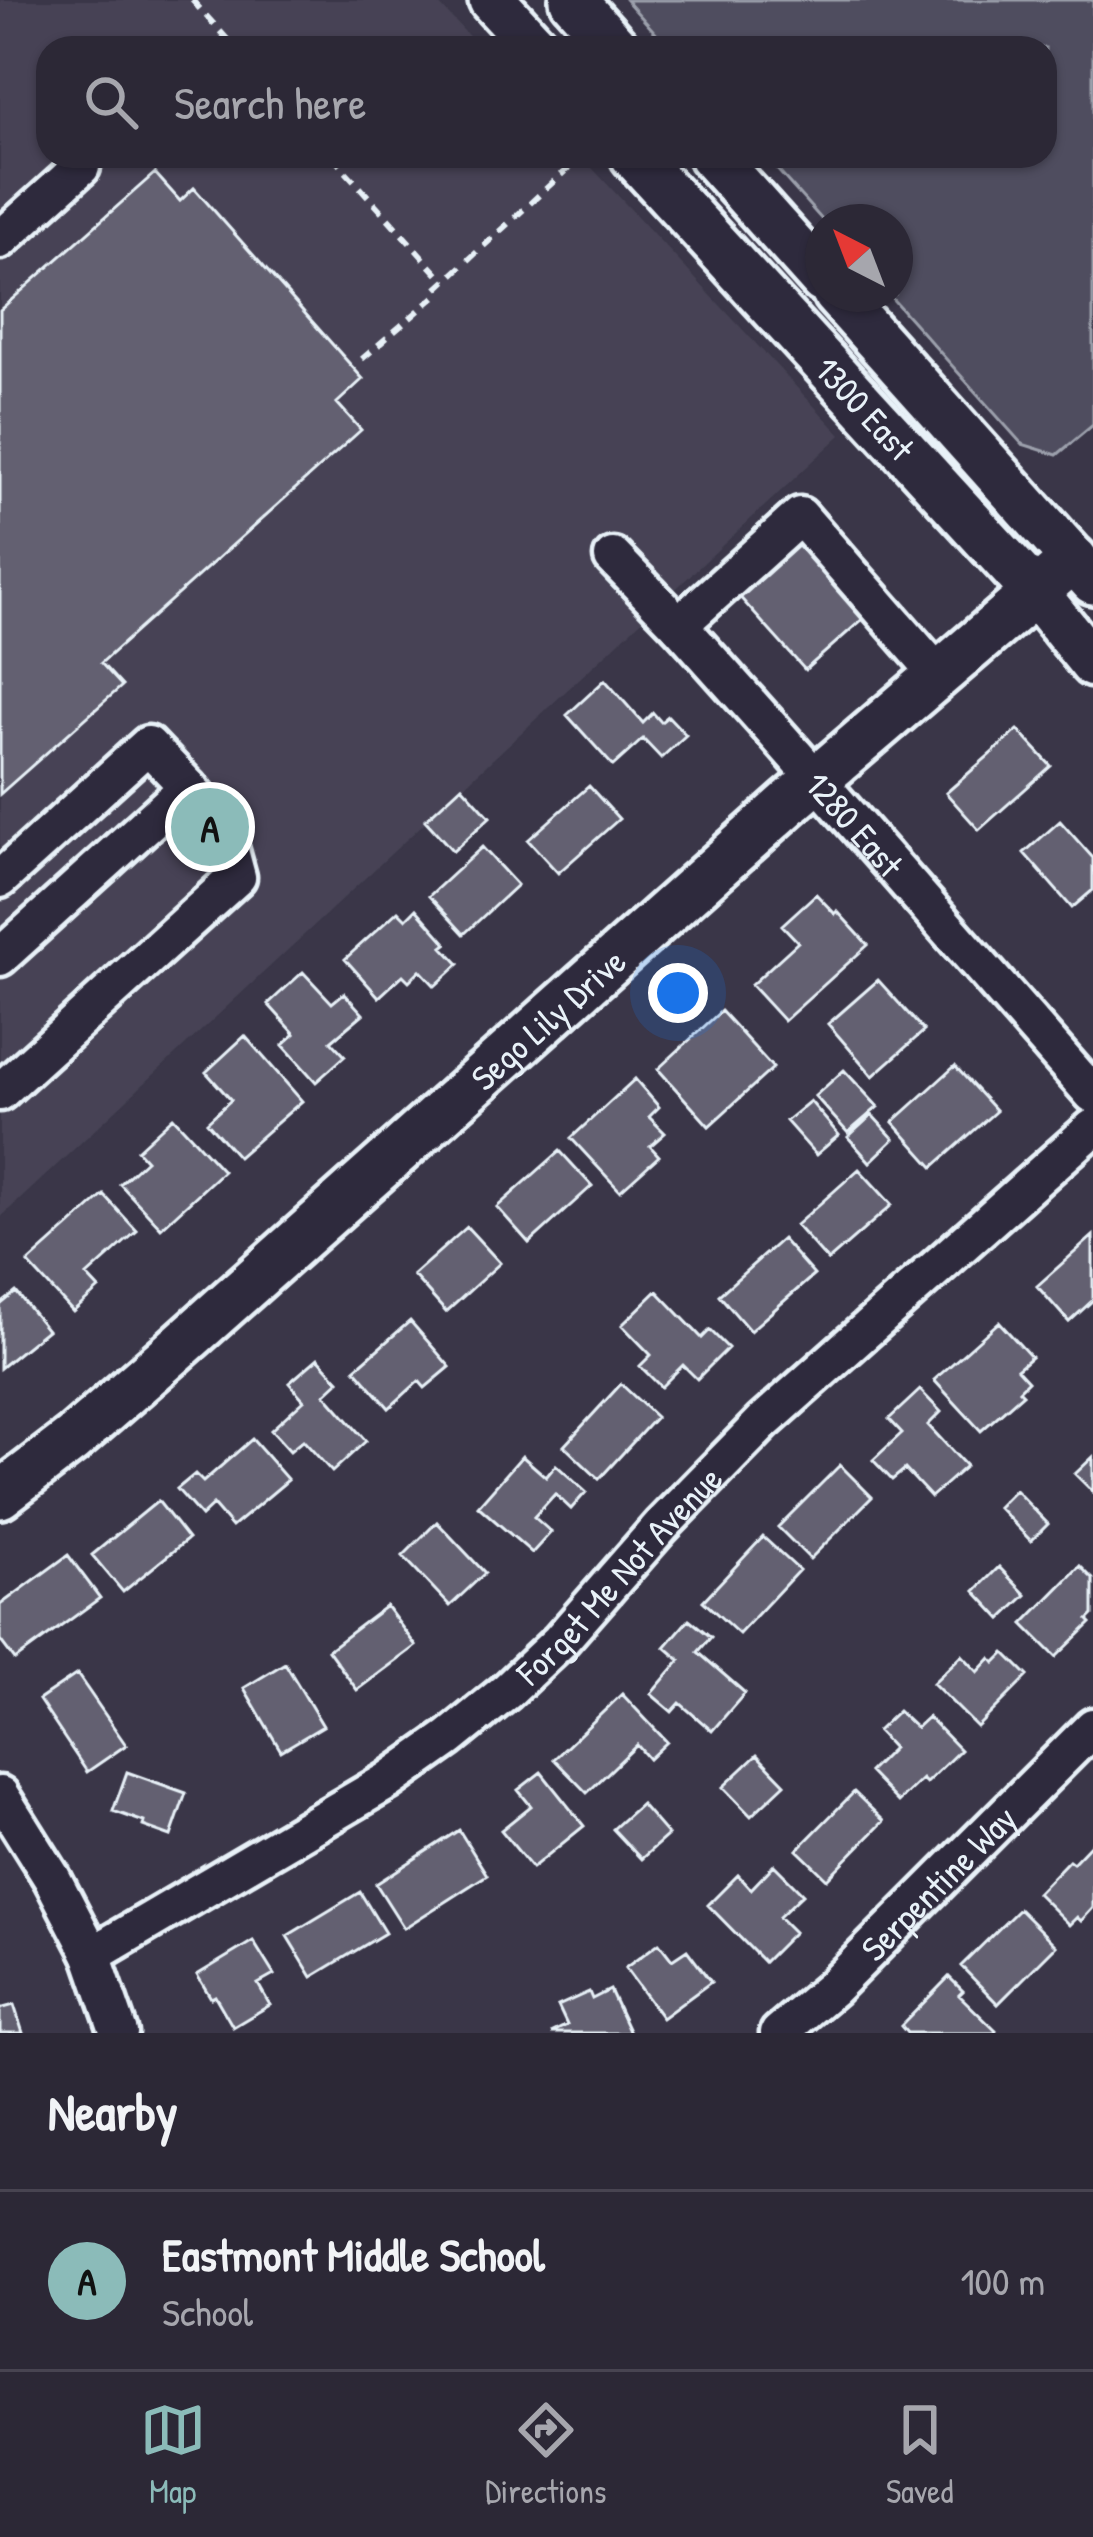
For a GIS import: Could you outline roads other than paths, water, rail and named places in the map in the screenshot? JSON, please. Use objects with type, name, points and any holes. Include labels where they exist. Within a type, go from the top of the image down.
[{"type":"main road","points":[[492,0],[525,36]]},
{"type":"main road","points":[[574,0],[606,36]]},
{"type":"main road","name":"1300 East","points":[[645,168],[1034,591],[1093,664]]},
{"type":"main road","points":[[723,168],[805,260]]},
{"type":"main road","name":"1300 East","points":[[853,312],[1087,561]]},
{"type":"main road","name":"Sego Lily Drive","points":[[0,1495],[172,1353],[815,779],[1034,591],[1087,561]]},
{"type":"street","points":[[0,240],[80,168]]},
{"type":"street","points":[[679,626],[800,516],[938,674]]},
{"type":"street","name":"1280 East","points":[[613,557],[1093,1094]]},
{"type":"street","points":[[0,879],[148,745],[224,830],[237,877],[0,1092]]},
{"type":"street","points":[[0,957],[188,787]]},
{"type":"street","name":"Forget Me Not Avenue","points":[[92,1954],[388,1781],[507,1691],[560,1641],[676,1509],[763,1422],[1093,1129]]},
{"type":"street","name":"Serpentine Way","points":[[779,2033],[832,1988],[1091,1733]]},
{"type":"street","points":[[0,1795],[92,1954],[119,2033]]},
{"type":"place","name":"Eastmont Middle School","points":[[210,827]]}]
